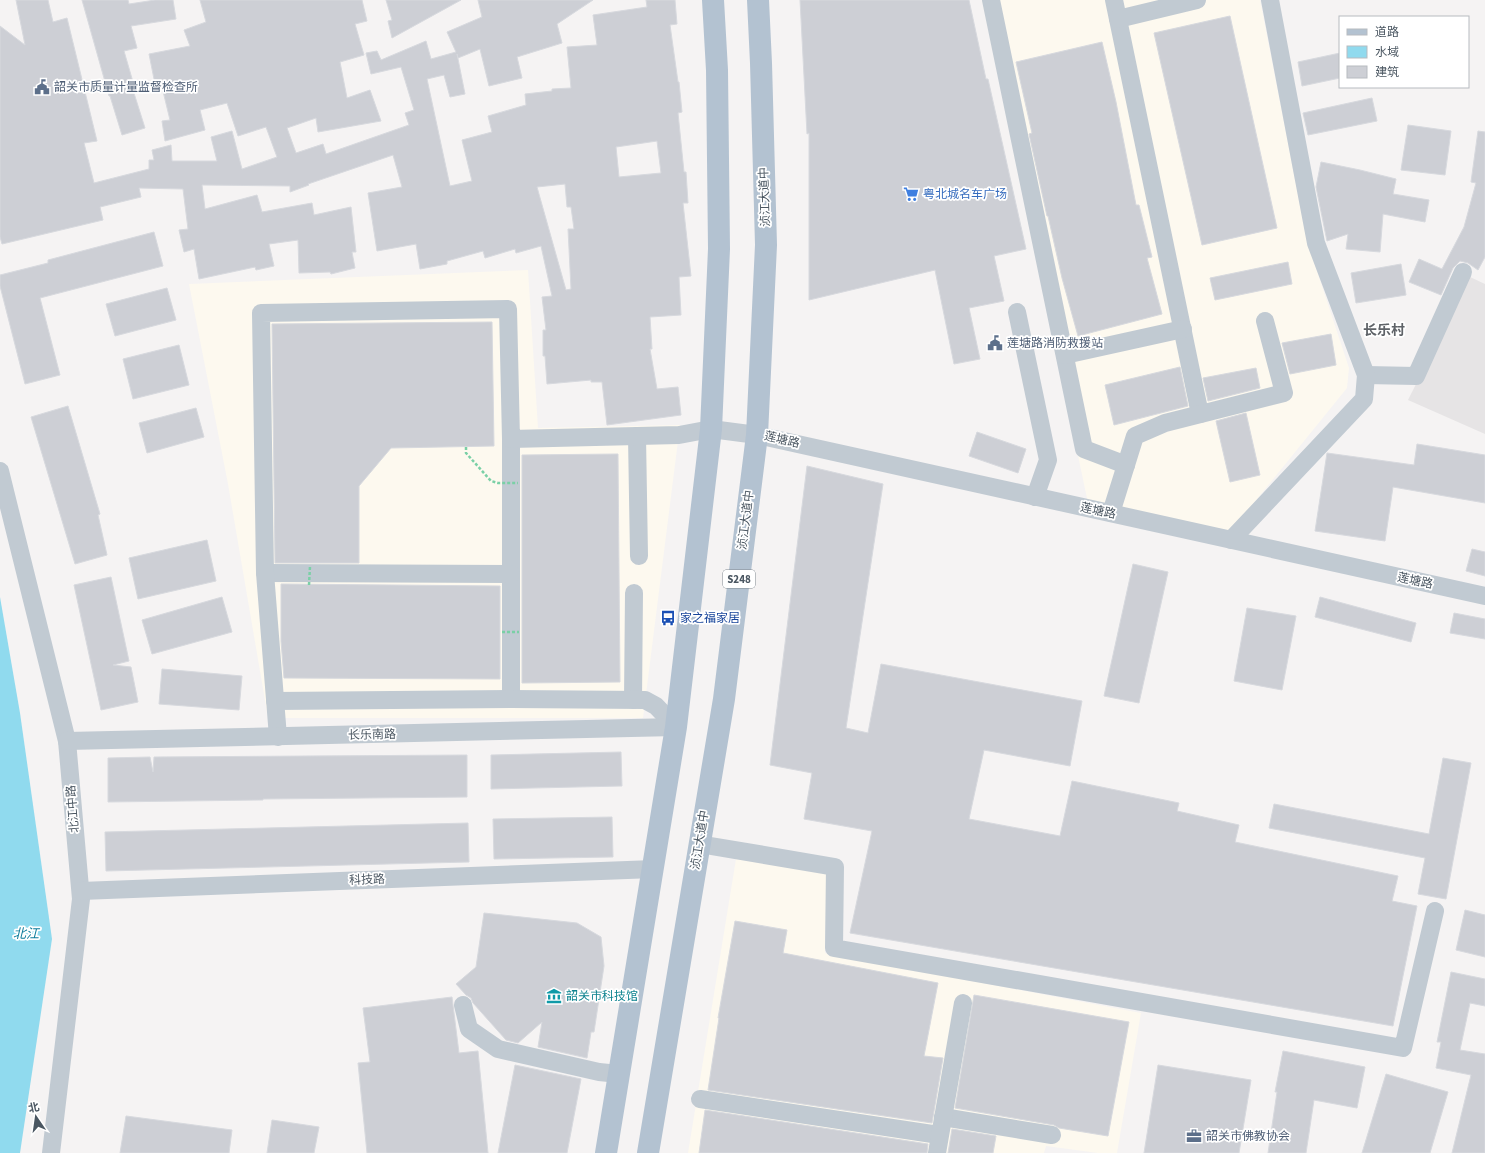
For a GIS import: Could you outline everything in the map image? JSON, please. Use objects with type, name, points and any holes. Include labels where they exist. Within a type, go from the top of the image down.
[{"type":"main road","points":[[606,1153],[654,869],[676,727],[711,429],[719,249],[717,78],[713,0]]},
{"type":"main road","name":"浈江大道中","points":[[648,1153],[724,699],[756,435],[766,245],[758,0]]},
{"type":"street","points":[[990,0],[1084,449],[1126,465]]},
{"type":"street","points":[[1114,0],[1200,414]]},
{"type":"street","points":[[1118,19],[1197,0]]},
{"type":"street","points":[[1231,540],[1364,399],[1366,375],[1316,243],[1270,0]]},
{"type":"street","points":[[1366,375],[1416,376],[1463,272]]},
{"type":"street","points":[[278,737],[265,573],[261,313],[508,309],[511,439],[511,699]]},
{"type":"street","points":[[1017,312],[1048,460],[1035,497]]},
{"type":"street","points":[[1111,513],[1135,436],[1165,423],[1284,392],[1265,320]]},
{"type":"street","points":[[1065,355],[1183,329]]},
{"type":"street","name":"莲塘路","points":[[511,439],[683,434],[711,429],[756,435],[1485,596]]},
{"type":"street","points":[[637,436],[639,556]]},
{"type":"street","name":"北江中路","points":[[0,471],[67,742],[82,899],[51,1153]]},
{"type":"street","points":[[265,573],[511,574]]},
{"type":"street","points":[[633,700],[634,593]]},
{"type":"street","points":[[276,702],[511,699],[645,700],[656,706],[676,727]]},
{"type":"street","name":"长乐南路","points":[[67,742],[676,727]]},
{"type":"street","points":[[699,844],[835,867],[834,948],[1403,1048],[1435,911]]},
{"type":"street","name":"科技路","points":[[81,891],[654,869]]},
{"type":"street","points":[[936,1153],[963,1003]]},
{"type":"street","points":[[463,1005],[469,1029],[498,1049],[599,1072],[619,1074]]},
{"type":"street","points":[[700,1099],[940,1135]]},
{"type":"street","points":[[943,1117],[1052,1134]]},
{"type":"path","points":[[466,447],[466,453],[491,481],[498,483],[518,483]]},
{"type":"path","points":[[309,585],[310,566]]},
{"type":"path","points":[[502,632],[519,632]]},
{"type":"shaded area","points":[[982,0],[1260,0],[1307,241],[1349,368],[1347,388],[1231,531],[1088,503]]},
{"type":"shaded area","points":[[528,270],[538,428],[680,425],[643,718],[268,718],[228,484],[189,284]]},
{"type":"shaded area","points":[[1470,277],[1485,284],[1485,434],[1408,400]]},
{"type":"shaded area","points":[[736,859],[827,873],[825,953],[1141,1013],[1117,1153],[1098,1153],[1046,1146],[1044,1153],[688,1153]]},
{"type":"water","name":"北江","points":[[0,597],[20,713],[52,939],[20,1153],[0,1153]]},
{"type":"building","points":[[16,0],[48,0],[53,22],[67,18],[97,141],[84,143],[94,183],[149,169],[149,160],[154,160],[152,150],[171,145],[172,161],[217,161],[211,137],[232,131],[242,169],[277,157],[266,127],[238,136],[227,103],[200,110],[205,130],[165,141],[162,121],[170,120],[161,83],[155,84],[149,54],[190,46],[184,30],[206,22],[200,0],[362,0],[367,21],[355,24],[364,55],[340,62],[347,98],[370,90],[381,121],[318,132],[316,118],[287,128],[296,153],[323,144],[326,154],[409,125],[405,113],[414,110],[401,67],[371,74],[366,53],[377,51],[381,60],[426,41],[431,59],[456,52],[447,32],[482,17],[478,0],[593,0],[557,24],[562,43],[517,57],[522,78],[489,86],[480,49],[458,58],[457,54],[465,94],[450,97],[444,75],[427,79],[450,186],[472,181],[462,140],[492,132],[488,116],[526,105],[525,94],[552,91],[552,89],[571,88],[567,47],[597,45],[593,15],[647,7],[646,0],[675,0],[677,24],[670,25],[682,112],[678,113],[684,172],[686,172],[688,203],[683,203],[691,276],[679,277],[681,315],[650,317],[652,349],[650,349],[657,389],[678,387],[681,415],[607,425],[602,382],[591,382],[591,380],[547,384],[545,356],[543,356],[543,330],[546,330],[542,297],[552,296],[541,246],[516,253],[515,249],[485,258],[483,251],[447,261],[447,264],[420,269],[416,244],[377,251],[368,193],[402,187],[393,155],[308,184],[309,185],[290,192],[290,186],[202,185],[205,209],[257,195],[262,212],[312,203],[314,215],[351,207],[356,252],[352,252],[355,268],[331,274],[330,272],[299,273],[298,240],[269,244],[274,266],[256,270],[255,267],[199,279],[194,249],[184,252],[179,230],[188,229],[183,189],[139,188],[141,197],[100,207],[103,220],[2,244],[0,237],[0,26],[25,45]],"holes":[[[657,141],[661,173],[619,177],[616,147]],[[565,184],[567,207],[571,207],[574,229],[568,229],[571,289],[566,290],[537,187]]]},
{"type":"building","points":[[82,0],[128,0],[129,4],[155,0],[173,0],[176,19],[131,26],[137,48],[124,51],[135,89],[133,90],[145,128],[122,135],[109,96]]},
{"type":"building","points":[[386,0],[461,0],[392,38],[388,21],[392,20]]},
{"type":"building","points":[[800,0],[969,0],[1026,249],[994,256],[1004,301],[969,308],[980,359],[954,364],[935,270],[809,300],[809,133],[807,134]]},
{"type":"building","points":[[1230,16],[1277,228],[1202,245],[1154,33]]},
{"type":"building","points":[[1102,42],[1116,102],[1136,205],[1139,205],[1152,257],[1147,258],[1162,314],[1078,336],[1047,216],[1029,134],[1032,133],[1016,62]]},
{"type":"building","points":[[1339,53],[1339,78],[1302,86],[1298,62]]},
{"type":"building","points":[[1372,98],[1377,121],[1308,135],[1303,113]]},
{"type":"building","points":[[1408,125],[1451,131],[1445,175],[1401,170]]},
{"type":"building","points":[[1478,131],[1485,132],[1485,257],[1478,270],[1468,263],[1460,261],[1453,268],[1441,295],[1409,282],[1419,259],[1442,269],[1464,227],[1476,183],[1471,182]]},
{"type":"building","points":[[1321,162],[1396,179],[1393,194],[1429,200],[1425,222],[1383,214],[1380,252],[1346,249],[1348,234],[1327,241],[1316,187]]},
{"type":"building","points":[[154,232],[163,266],[40,298],[60,375],[25,384],[0,286],[0,275],[48,263],[48,260]]},
{"type":"building","points":[[1288,262],[1292,284],[1215,300],[1210,278]]},
{"type":"building","points":[[1401,264],[1406,295],[1356,303],[1351,273]]},
{"type":"building","points":[[167,288],[176,320],[115,336],[106,304]]},
{"type":"building","points":[[492,322],[494,446],[391,448],[359,486],[359,563],[275,563],[272,324]]},
{"type":"building","points":[[1331,334],[1336,365],[1290,374],[1282,343]]},
{"type":"building","points":[[179,345],[189,385],[133,399],[123,359]]},
{"type":"building","points":[[1180,367],[1188,406],[1114,425],[1105,385]]},
{"type":"building","points":[[1256,368],[1260,388],[1208,401],[1203,378]]},
{"type":"building","points":[[68,406],[100,514],[98,515],[107,555],[75,564],[31,417]]},
{"type":"building","points":[[196,408],[204,437],[147,453],[139,423]]},
{"type":"building","points":[[1246,413],[1260,475],[1230,482],[1216,421]]},
{"type":"building","points":[[977,432],[1026,449],[1018,473],[969,456]]},
{"type":"building","points":[[1417,444],[1485,455],[1485,503],[1393,487],[1385,541],[1315,531],[1327,453],[1414,465]]},
{"type":"building","points":[[618,454],[620,682],[522,683],[522,455]]},
{"type":"building","points":[[807,466],[883,484],[846,728],[868,733],[881,664],[1082,701],[1070,766],[984,750],[969,819],[1060,836],[1072,781],[1179,803],[1177,811],[1239,825],[1235,842],[1398,876],[1392,901],[1417,906],[1393,1026],[850,933],[872,831],[804,819],[812,773],[770,765]]},
{"type":"building","points":[[207,540],[216,581],[138,599],[129,558]]},
{"type":"building","points":[[1472,549],[1485,552],[1485,576],[1466,571]]},
{"type":"building","points":[[1133,564],[1168,572],[1139,703],[1104,696]]},
{"type":"building","points":[[111,577],[129,661],[113,665],[131,667],[138,702],[101,710],[74,585]]},
{"type":"building","points":[[281,584],[500,586],[500,679],[284,678],[281,641]]},
{"type":"building","points":[[222,597],[232,632],[152,654],[142,620]]},
{"type":"building","points":[[1320,597],[1416,623],[1411,642],[1315,617]]},
{"type":"building","points":[[1247,608],[1296,616],[1282,690],[1234,681]]},
{"type":"building","points":[[1454,613],[1485,619],[1485,639],[1450,633]]},
{"type":"building","points":[[162,669],[242,676],[239,710],[159,704]]},
{"type":"building","points":[[621,752],[622,786],[491,789],[491,755]]},
{"type":"building","points":[[467,755],[467,797],[108,802],[108,758],[150,757],[153,772],[154,757]]},
{"type":"building","points":[[1443,758],[1471,763],[1446,899],[1418,894],[1425,858],[1269,828],[1274,804],[1429,834]]},
{"type":"building","points":[[612,817],[613,857],[494,859],[493,819]]},
{"type":"building","points":[[468,823],[469,862],[106,871],[105,832]]},
{"type":"building","points":[[1465,910],[1485,915],[1485,957],[1456,950]]},
{"type":"building","name":"韶关市科技馆","points":[[484,913],[577,923],[601,937],[604,966],[594,1032],[591,1032],[587,1058],[538,1047],[542,1022],[518,1043],[506,1040],[473,1003],[471,998],[466,995],[456,984],[476,967]]},
{"type":"building","points":[[735,921],[787,930],[783,953],[938,983],[924,1056],[943,1058],[932,1123],[708,1090],[718,1018]]},
{"type":"building","points":[[1451,972],[1485,979],[1485,1006],[1470,1003],[1460,1050],[1485,1054],[1485,1153],[1452,1153],[1471,1075],[1436,1068],[1441,1042],[1437,1042]]},
{"type":"building","points":[[974,995],[1129,1022],[1108,1136],[955,1108]]},
{"type":"building","points":[[452,997],[459,1053],[478,1051],[488,1153],[367,1153],[358,1063],[370,1062],[363,1008]]},
{"type":"building","points":[[1283,1051],[1365,1067],[1357,1108],[1314,1100],[1306,1153],[1268,1153],[1277,1092],[1275,1092]]},
{"type":"building","points":[[515,1065],[581,1079],[567,1153],[498,1153]]},
{"type":"building","points":[[1158,1065],[1251,1080],[1239,1153],[1144,1153]]},
{"type":"building","points":[[1386,1074],[1448,1092],[1430,1153],[1362,1153]]},
{"type":"building","points":[[705,1110],[928,1144],[927,1153],[699,1153]]},
{"type":"building","points":[[126,1116],[232,1130],[229,1153],[120,1153]]},
{"type":"building","points":[[272,1120],[319,1127],[314,1153],[267,1153]]},
{"type":"building","points":[[952,1129],[996,1136],[993,1153],[948,1153]]},
{"type":"place","name":"韶关市质量计量监督检查所","points":[[42,87]]},
{"type":"place","name":"粤北城名车广场","points":[[911,194]]},
{"type":"place","name":"莲塘路消防救援站","points":[[995,343]]},
{"type":"place","name":"家之福家居","points":[[668,618]]},
{"type":"place","name":"韶关市科技馆","points":[[554,996]]},
{"type":"place","name":"韶关市佛教协会","points":[[1194,1136]]},
{"type":"district","name":"长乐村","points":[[1384,331]]}]
